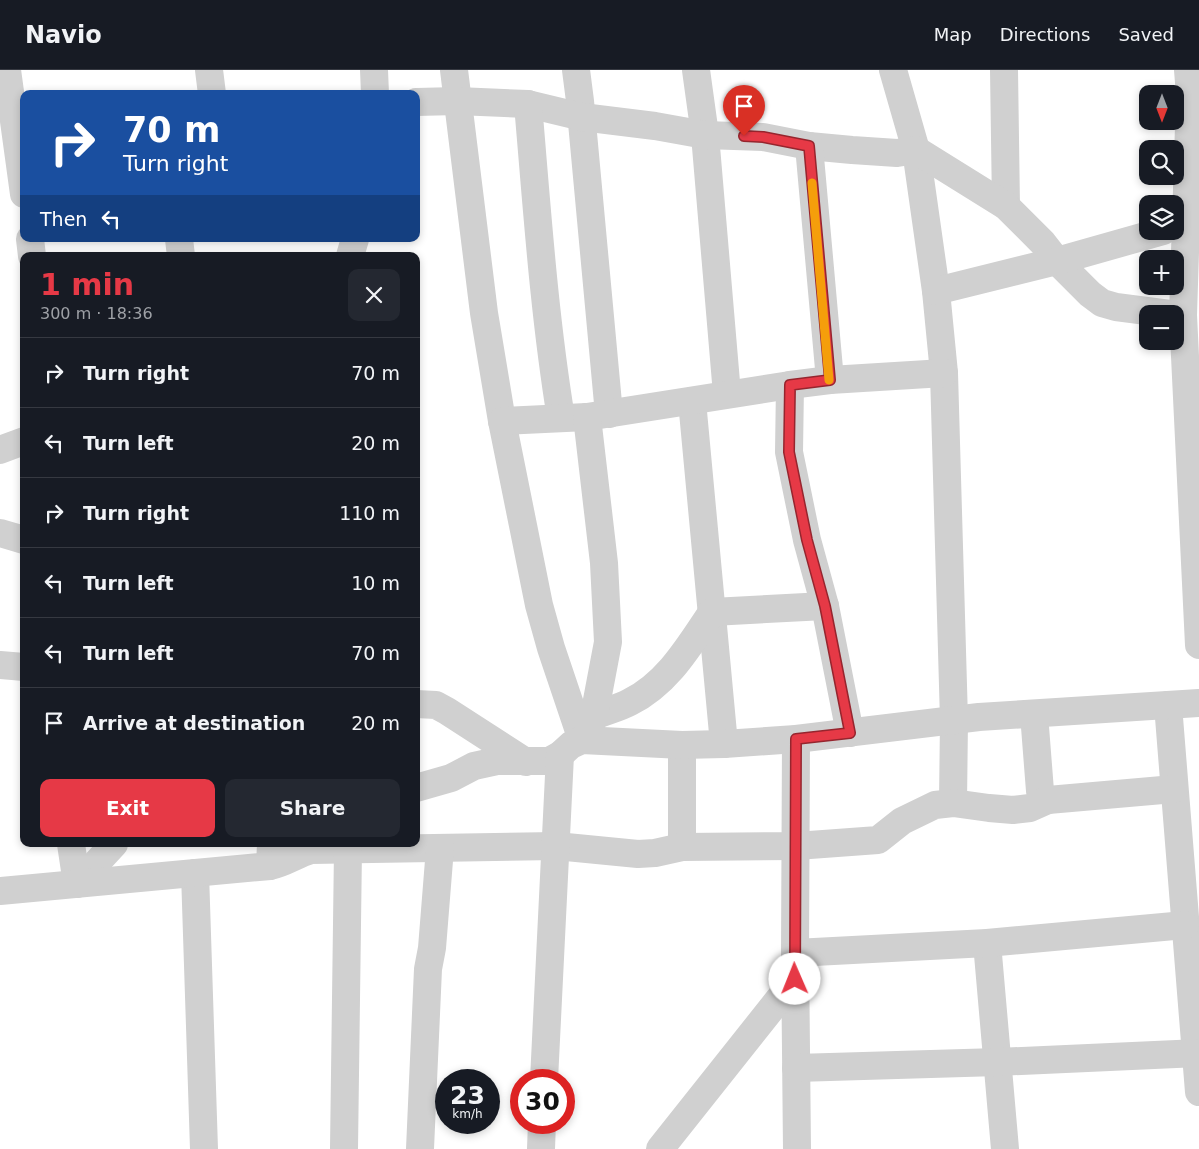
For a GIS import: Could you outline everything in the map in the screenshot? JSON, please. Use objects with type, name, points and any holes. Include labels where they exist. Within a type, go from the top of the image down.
[{"type":"street","points":[[7,70],[20,165]]},
{"type":"street","points":[[209,70],[212,90]]},
{"type":"street","points":[[374,70],[375,90]]},
{"type":"street","points":[[454,70],[484,313],[502,421],[539,605],[572,714],[582,740]]},
{"type":"street","points":[[576,70],[582,117],[585,416],[604,563],[608,642],[594,716],[590,728],[582,740]]},
{"type":"street","points":[[696,70],[705,135],[728,394]]},
{"type":"street","points":[[893,70],[916,150],[936,291],[944,373],[954,720],[953,803]]},
{"type":"street","points":[[1004,70],[1006,206]]},
{"type":"street","points":[[1184,195],[1192,87]]},
{"type":"street","points":[[420,102],[458,101],[528,104],[582,117],[655,126],[705,135],[763,137],[809,146],[852,150],[897,153],[916,150],[1006,206],[1043,243],[1057,261],[1090,294],[1102,303],[1116,308],[1139,311]]},
{"type":"street","points":[[528,104],[550,344],[585,416]]},
{"type":"street","points":[[809,146],[830,380]]},
{"type":"street","points":[[936,291],[1139,239]]},
{"type":"street","points":[[1181,240],[1182,305]]},
{"type":"street","points":[[1184,342],[1195,477],[1199,645]]},
{"type":"street","points":[[502,421],[585,416],[830,380],[944,373]]},
{"type":"street","points":[[790,385],[789,452],[807,540],[825,606],[850,733]]},
{"type":"street","points":[[692,401],[724,744]]},
{"type":"street","points":[[0,450],[20,442]]},
{"type":"street","points":[[0,533],[20,539]]},
{"type":"street","points":[[712,612],[825,606]]},
{"type":"street","points":[[594,716],[630,702],[658,683],[683,655],[712,612]]},
{"type":"street","points":[[0,664],[20,666]]},
{"type":"street","points":[[420,787],[451,778],[474,766],[497,761],[549,761],[560,755],[571,744],[582,740],[724,744],[796,739],[954,720],[1199,703]]},
{"type":"street","points":[[420,704],[436,705],[526,762]]},
{"type":"street","points":[[1168,705],[1174,789],[1190,934],[1199,1092]]},
{"type":"street","points":[[1034,714],[1040,791],[1042,798],[1048,800]]},
{"type":"street","points":[[796,739],[795,966],[797,1149]]},
{"type":"street","points":[[682,744],[682,847]]},
{"type":"street","points":[[545,1069],[560,755]]},
{"type":"street","points":[[0,891],[195,873],[271,855],[281,864],[300,853],[311,850],[353,847],[556,846],[638,854],[655,853],[682,847],[796,846],[878,840],[902,821],[935,805],[953,803],[1013,810],[1030,808],[1048,800],[1174,789]]},
{"type":"street","points":[[72,847],[77,884]]},
{"type":"street","points":[[77,884],[111,847]]},
{"type":"street","points":[[344,1149],[353,847]]},
{"type":"street","points":[[420,1149],[428,969],[432,948],[440,848]]},
{"type":"street","points":[[195,873],[204,1149]]},
{"type":"street","points":[[660,1149],[795,966],[987,943],[1190,934]]},
{"type":"street","points":[[987,943],[1005,1149]]},
{"type":"street","points":[[796,1068],[998,1062],[1197,1053]]},
{"type":"street","points":[[541,1149],[542,1134]]},
{"type":"slow traffic","points":[[812,183],[829,380]]},
{"type":"route","points":[[744,136],[763,137],[809,146],[830,380],[790,385],[789,452],[807,540],[825,606],[850,733],[796,739],[795,979]]}]
